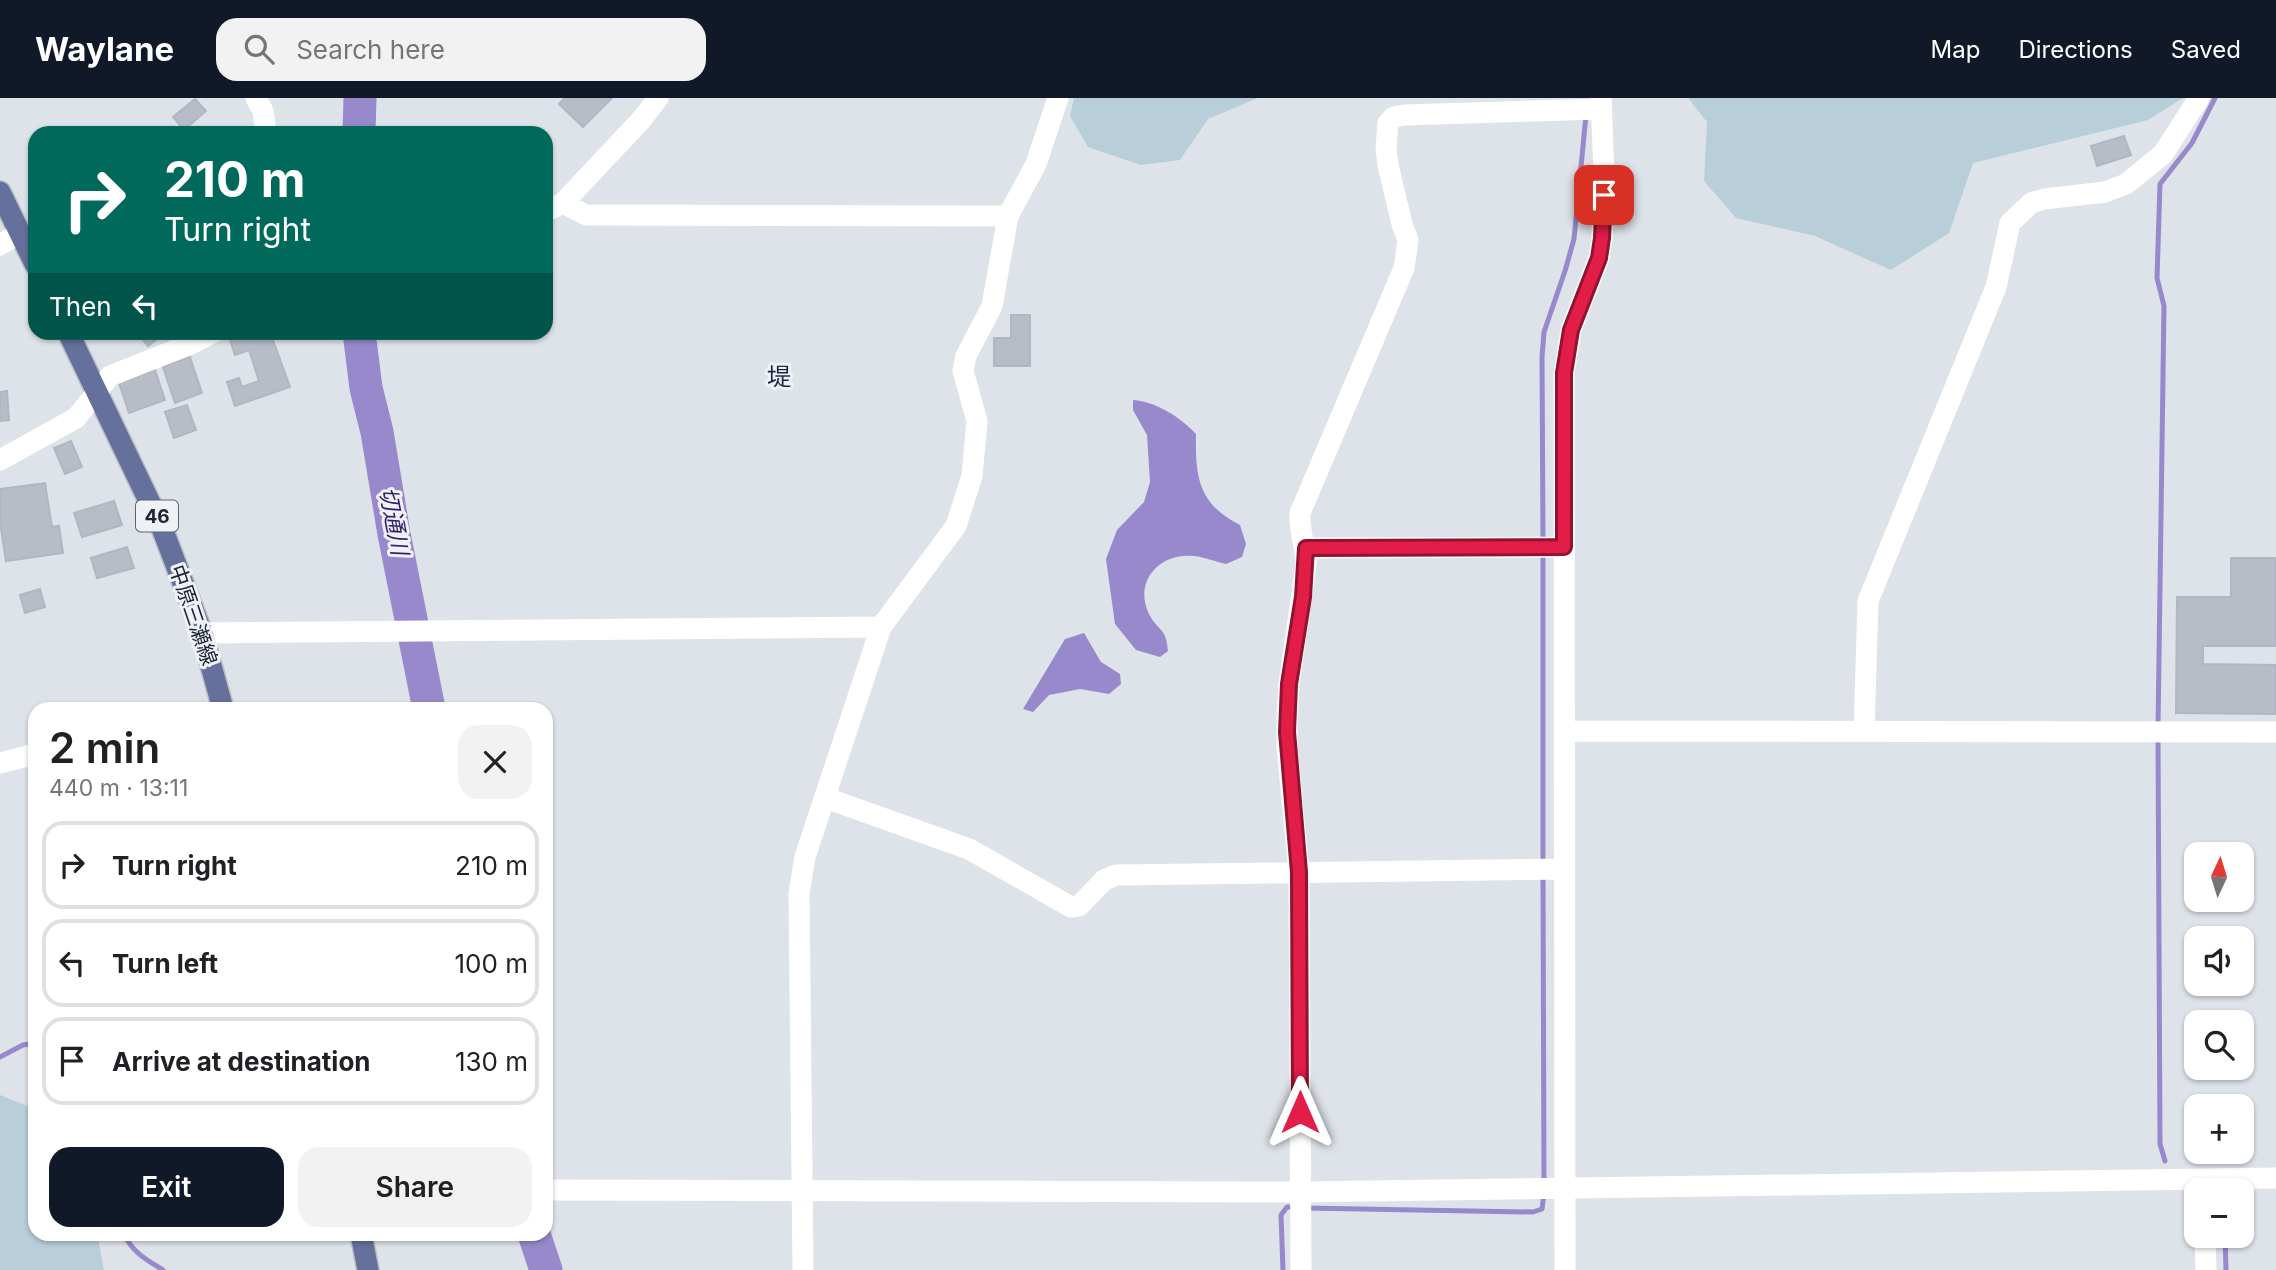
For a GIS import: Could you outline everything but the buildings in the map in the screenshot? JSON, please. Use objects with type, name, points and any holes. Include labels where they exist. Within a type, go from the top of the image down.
[{"type":"main road","points":[[0,192],[28,250]]},
{"type":"main road","name":"中原三瀬線","points":[[72,340],[162,528],[202,633],[216,702]]},
{"type":"main road","points":[[362,1241],[368,1270]]},
{"type":"street","points":[[256,98],[263,111],[264,126]]},
{"type":"street","points":[[555,207],[642,119],[658,98]]},
{"type":"street","points":[[803,1270],[799,893],[805,857],[881,627],[956,526],[972,476],[977,421],[963,370],[965,356],[992,306],[1008,216],[1036,164],[1058,98]]},
{"type":"street","points":[[1864,730],[1868,601],[1996,286],[2010,223],[2031,203],[2044,198],[2105,192],[2126,184],[2164,154],[2199,98]]},
{"type":"street","points":[[1301,1270],[1299,872],[1287,747],[1289,684],[1303,597],[1306,548],[1299,529],[1300,513],[1404,268],[1408,240],[1388,165],[1388,123],[1394,117],[1404,115],[1578,111],[1601,104],[1604,173],[1602,238],[1599,258],[1571,330],[1564,373],[1565,1270]]},
{"type":"street","points":[[555,207],[586,215],[1008,216]]},
{"type":"street","points":[[0,245],[20,233]]},
{"type":"street","points":[[0,460],[76,418],[110,376],[199,340]]},
{"type":"street","points":[[1306,548],[1564,547]]},
{"type":"street","points":[[202,633],[881,627]]},
{"type":"street","points":[[1564,731],[2276,732]]},
{"type":"street","points":[[0,763],[28,756]]},
{"type":"street","points":[[825,798],[969,849],[1071,907],[1079,906],[1104,880],[1116,874],[1564,869]]},
{"type":"street","points":[[2254,1180],[2276,1178]]},
{"type":"street","points":[[553,1190],[1300,1192],[2184,1185]]},
{"type":"street","points":[[2206,1248],[2206,1270]]},
{"type":"shaded area","points":[[1074,98],[1258,98],[1208,119],[1180,160],[1141,165],[1088,147],[1070,116]]},
{"type":"shaded area","points":[[1688,98],[2183,98],[2148,120],[1973,163],[1949,233],[1891,270],[1815,236],[1736,218],[1704,181],[1707,122]]},
{"type":"shaded area","points":[[1133,400],[1168,411],[1196,434],[1197,464],[1202,488],[1216,508],[1240,525],[1246,544],[1242,557],[1226,564],[1182,556],[1170,559],[1153,571],[1144,590],[1149,614],[1165,637],[1168,651],[1160,657],[1136,650],[1115,624],[1106,559],[1117,530],[1144,502],[1150,482],[1147,435],[1133,410]]},
{"type":"shaded area","points":[[1084,633],[1101,662],[1120,674],[1121,684],[1109,694],[1080,689],[1049,695],[1033,712],[1023,709],[1065,639]]},
{"type":"shaded area","points":[[0,1095],[28,1106],[28,1241],[98,1241],[104,1270],[0,1270]]},
{"type":"waterway","name":"切通川","points":[[359,126],[360,98]]},
{"type":"waterway","points":[[2158,728],[2164,306],[2157,278],[2160,184],[2192,143],[2215,98]]},
{"type":"waterway","points":[[1543,541],[1544,332],[1574,239],[1586,115]]},
{"type":"waterway","name":"切通川","points":[[360,340],[366,388],[377,432],[428,702]]},
{"type":"waterway","points":[[1543,550],[1543,863]]},
{"type":"waterway","points":[[2158,738],[2160,1144],[2165,1161]]},
{"type":"waterway","points":[[1543,872],[1544,1185]]},
{"type":"waterway","points":[[0,1057],[28,1044]]},
{"type":"waterway","points":[[1305,1208],[1533,1212],[1542,1209],[1544,1194]]},
{"type":"waterway","points":[[1283,1270],[1281,1215],[1287,1207],[1295,1207]]},
{"type":"waterway","points":[[128,1241],[136,1251],[163,1270]]},
{"type":"waterway","name":"切通川","points":[[536,1241],[546,1270]]},
{"type":"waterway","points":[[2225,1248],[2226,1270]]},
{"type":"district","name":"堤","points":[[779,377]]},
{"type":"route","points":[[1300,1112],[1299,872],[1287,732],[1289,684],[1303,597],[1306,548],[1564,547],[1566,352],[1571,330],[1599,258],[1604,195]]}]
